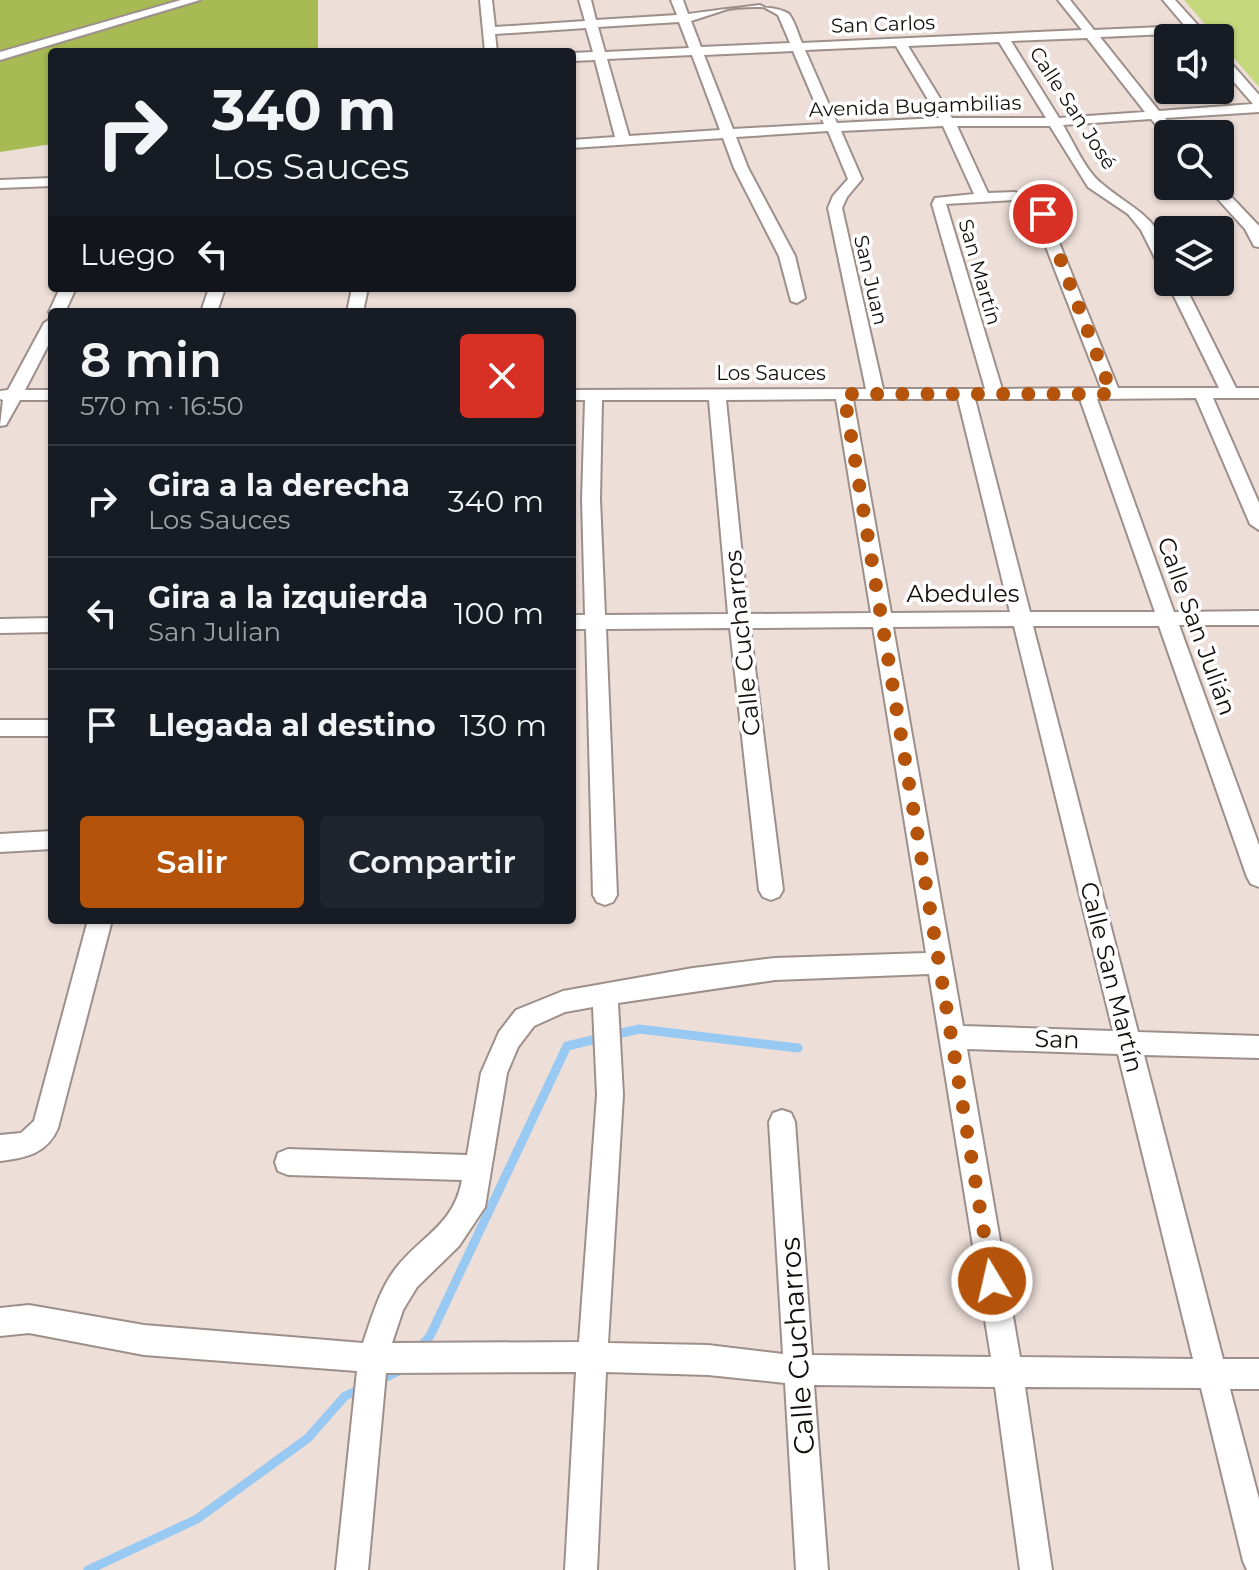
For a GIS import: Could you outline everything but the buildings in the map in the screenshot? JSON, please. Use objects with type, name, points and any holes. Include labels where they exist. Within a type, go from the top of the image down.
[{"type":"street","points":[[0,56],[194,0]]},
{"type":"street","points":[[486,0],[491,48]]},
{"type":"street","points":[[585,0],[623,141]]},
{"type":"street","points":[[677,0],[756,200],[787,256],[797,298]]},
{"type":"street","points":[[1064,0],[1159,120]]},
{"type":"street","points":[[1169,0],[1189,24]]},
{"type":"street","points":[[489,31],[686,18],[726,6],[759,1],[783,13],[834,127]]},
{"type":"street","name":"San Carlos","points":[[576,57],[1154,34]]},
{"type":"street","name":"Calle San José","points":[[1004,40],[1093,184],[1133,211],[1154,240]]},
{"type":"street","points":[[900,43],[948,122],[982,196],[1015,196],[1036,203],[1112,394]]},
{"type":"street","points":[[1234,75],[1259,105]]},
{"type":"street","name":"Avenida Bugambilias","points":[[576,144],[834,127],[1053,122],[1259,105]]},
{"type":"street","name":"San Juan","points":[[834,127],[855,179],[840,196],[835,208],[876,395]]},
{"type":"street","points":[[0,184],[48,182]]},
{"type":"street","name":"San Martín","points":[[982,196],[947,199],[939,204],[995,394]]},
{"type":"street","points":[[1226,200],[1252,227],[1259,243]]},
{"type":"street","points":[[1182,296],[1230,393]]},
{"type":"street","points":[[0,421],[7,395],[48,329]]},
{"type":"street","points":[[1202,393],[1259,524]]},
{"type":"street","name":"Los Sauces","points":[[576,395],[1259,393]]},
{"type":"street","points":[[594,394],[591,499],[605,895]]},
{"type":"street","points":[[844,394],[1008,1372],[1036,1570]]},
{"type":"street","name":"Calle San Martín","points":[[965,394],[1259,1561]]},
{"type":"street","name":"Calle San Julián","points":[[1087,394],[1259,877]]},
{"type":"street","points":[[7,395],[48,395]]},
{"type":"street","name":"Calle Cucharros","points":[[717,395],[739,621],[771,890]]},
{"type":"street","name":"Abedules","points":[[576,622],[1259,618]]},
{"type":"street","points":[[0,626],[48,625]]},
{"type":"street","points":[[0,728],[48,728]]},
{"type":"street","points":[[0,843],[48,840]]},
{"type":"street","points":[[0,1148],[27,1145],[45,1128],[99,924]]},
{"type":"street","points":[[352,1570],[373,1358],[391,1303],[407,1277],[449,1236],[471,1207],[494,1073],[508,1040],[525,1018],[563,1002],[775,969],[939,963]]},
{"type":"street","points":[[581,1570],[591,1357],[610,1095],[605,994]]},
{"type":"street","name":"San","points":[[951,1037],[1259,1047]]},
{"type":"street","name":"Calle Cucharros","points":[[782,1122],[812,1570]]},
{"type":"street","points":[[288,1162],[478,1168]]},
{"type":"street","points":[[0,1322],[29,1319],[144,1340],[373,1358],[591,1357],[708,1360],[798,1370],[1259,1374]]},
{"type":"green space","points":[[0,0],[318,0],[318,48],[48,48],[48,145],[0,152]]},
{"type":"green space","points":[[1184,0],[1259,0],[1259,87],[1234,58],[1234,24],[1205,24]]},
{"type":"waterway","points":[[418,1350],[430,1336],[567,1046],[639,1029],[798,1048]]},
{"type":"waterway","points":[[378,1381],[403,1369]]},
{"type":"waterway","points":[[88,1570],[197,1519],[308,1438],[345,1396],[363,1388]]},
{"type":"route","points":[[992,1281],[844,394],[1112,394],[1043,214]]}]
